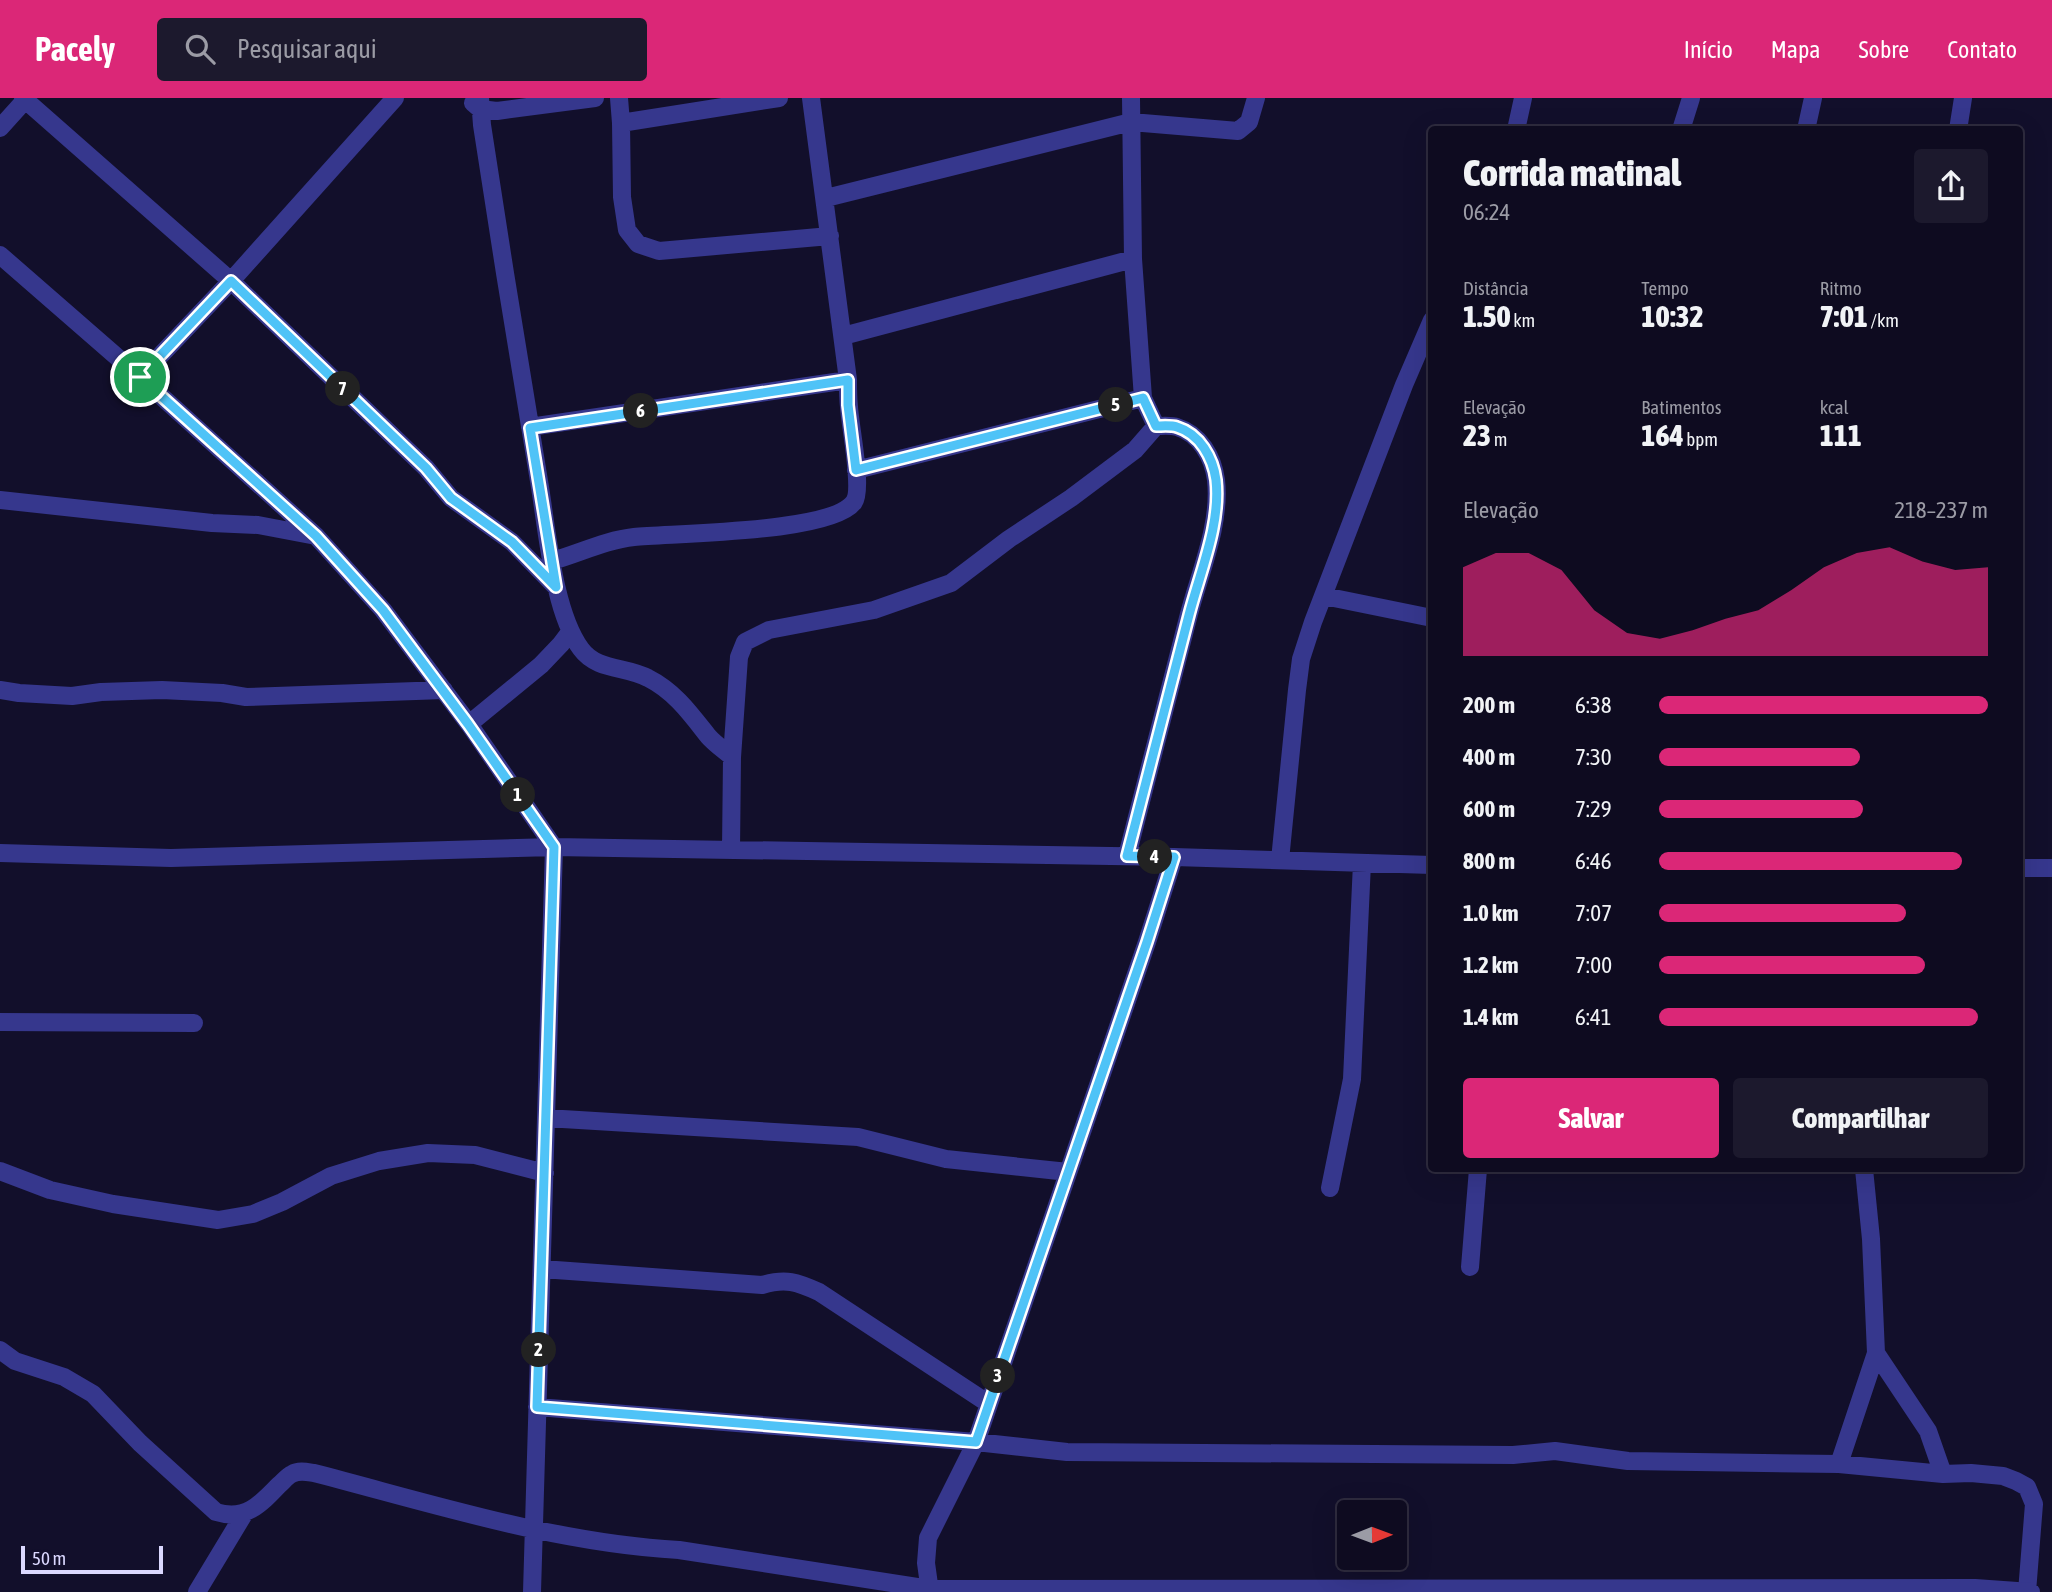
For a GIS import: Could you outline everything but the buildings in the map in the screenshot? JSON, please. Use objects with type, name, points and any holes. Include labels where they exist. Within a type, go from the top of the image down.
[{"type":"street","points":[[140,377],[231,281],[395,98]]},
{"type":"street","points":[[476,102],[497,111],[595,98]]},
{"type":"street","points":[[619,98],[623,208],[626,230],[638,244],[659,251],[830,236]]},
{"type":"street","points":[[621,123],[779,98]]},
{"type":"street","points":[[552,561],[605,543],[634,537],[726,531],[825,519],[853,503],[857,493],[848,380],[811,98]]},
{"type":"street","points":[[1131,98],[1133,259],[1143,398],[1156,426]]},
{"type":"street","points":[[826,198],[1131,122],[1238,131],[1249,122],[1256,98]]},
{"type":"street","points":[[1517,126],[1524,98]]},
{"type":"street","points":[[1682,126],[1691,98]]},
{"type":"street","points":[[1807,126],[1813,98]]},
{"type":"street","points":[[1959,126],[1963,98]]},
{"type":"street","points":[[0,128],[25,99],[231,281],[426,468],[451,498],[512,542],[556,587]]},
{"type":"street","points":[[476,102],[556,587],[570,632],[583,652],[596,663],[646,676],[673,693],[710,738],[732,757]]},
{"type":"street","points":[[0,255],[316,536],[383,610],[444,690],[554,847],[532,1592]]},
{"type":"street","points":[[843,336],[1133,259]]},
{"type":"street","points":[[1280,860],[1301,659],[1404,385],[1428,329]]},
{"type":"street","points":[[530,428],[848,380]]},
{"type":"street","points":[[856,470],[1143,398]]},
{"type":"street","points":[[731,850],[732,757],[739,657],[745,642],[769,630],[874,610],[951,583],[1135,450],[1156,426],[1177,426],[1196,438],[1209,454],[1216,479],[1215,506],[1208,552],[1190,611],[1127,856]]},
{"type":"street","points":[[0,500],[212,523],[258,525],[316,536]]},
{"type":"street","points":[[1324,596],[1428,617]]},
{"type":"street","points":[[468,724],[541,665],[570,632]]},
{"type":"street","points":[[0,690],[72,696],[162,690],[246,697],[444,690]]},
{"type":"street","points":[[0,853],[171,858],[554,847],[1127,856],[1428,865]]},
{"type":"street","points":[[930,1590],[926,1563],[928,1538],[976,1442],[1174,857]]},
{"type":"street","points":[[1330,1188],[1352,1079],[1362,863]]},
{"type":"street","points":[[2023,868],[2052,868]]},
{"type":"street","points":[[0,1022],[194,1023]]},
{"type":"street","points":[[546,1118],[858,1137],[947,1159],[1068,1172]]},
{"type":"street","points":[[0,1171],[50,1190],[113,1204],[218,1220],[253,1214],[343,1172],[379,1161],[428,1153],[475,1156],[545,1173]]},
{"type":"street","points":[[1470,1267],[1478,1172]]},
{"type":"street","points":[[1839,1464],[1877,1353],[1864,1172]]},
{"type":"street","points":[[542,1269],[762,1285],[778,1280],[798,1283],[818,1292],[989,1404]]},
{"type":"street","points":[[0,1350],[15,1361],[64,1377],[93,1394],[140,1443],[216,1511],[229,1516],[244,1514]]},
{"type":"street","points":[[1877,1353],[1928,1431],[1943,1474]]},
{"type":"street","points":[[197,1592],[244,1514],[259,1504],[291,1474],[300,1471],[534,1530],[596,1542],[679,1550],[930,1590],[1975,1588],[2029,1592],[2034,1504],[2027,1488],[2003,1476],[1971,1472],[1943,1474],[1839,1464],[1628,1461],[1555,1451],[1513,1455],[1068,1452],[976,1442],[537,1407]]},
{"type":"route","points":[[231,281],[426,468],[451,498],[512,542],[556,587],[530,428],[848,380],[848,405],[856,470],[1143,398],[1156,426],[1177,426],[1196,438],[1209,454],[1216,479],[1208,552],[1190,611],[1127,856],[1174,857],[976,1442],[537,1407],[554,847],[444,690],[383,610],[316,536],[140,377],[231,281]]}]
